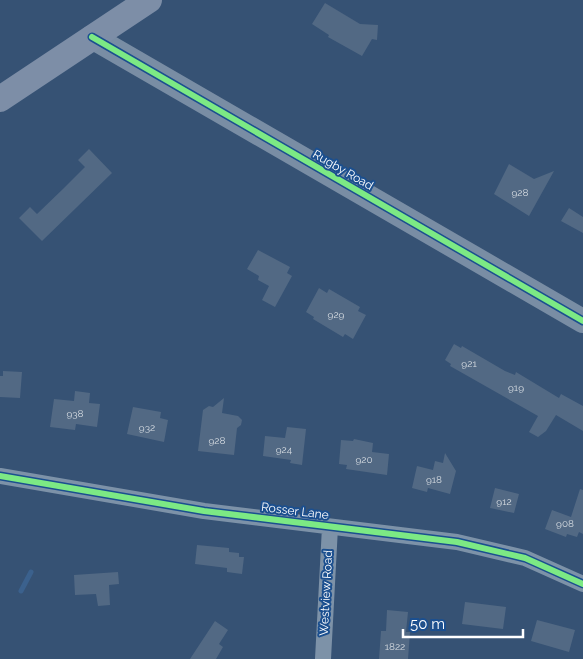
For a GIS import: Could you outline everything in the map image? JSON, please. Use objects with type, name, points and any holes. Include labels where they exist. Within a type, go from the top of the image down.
[{"type":"main road","points":[[0,99],[149,0]]},
{"type":"street","name":"Rugby Road","points":[[92,37],[583,322]]},
{"type":"street","name":"Rosser Lane","points":[[0,476],[204,511],[457,542],[495,550],[552,569],[583,584]]},
{"type":"street","name":"Westview Road","points":[[323,659],[330,527]]},
{"type":"building","points":[[325,3],[360,24],[378,25],[377,40],[372,39],[362,56],[328,37],[329,35],[312,24]]},
{"type":"building","points":[[89,149],[112,173],[42,241],[19,218],[30,207],[37,214],[64,188],[85,167],[78,160]]},
{"type":"building","points":[[509,164],[534,179],[554,171],[529,216],[494,194]]},
{"type":"building","points":[[569,208],[583,217],[583,233],[561,221]]},
{"type":"building","points":[[258,250],[290,267],[287,273],[292,276],[275,307],[262,300],[269,286],[258,280],[259,276],[247,269]]},
{"type":"building","points":[[319,288],[327,293],[329,289],[360,307],[358,311],[366,315],[353,339],[345,334],[343,337],[313,319],[314,317],[306,312]]},
{"type":"building","points":[[454,344],[461,348],[462,346],[505,371],[515,375],[516,372],[559,398],[561,394],[583,406],[583,431],[556,415],[546,431],[538,437],[529,432],[538,416],[450,366],[451,364],[445,360]]},
{"type":"building","points":[[3,371],[22,372],[20,398],[0,397],[0,376],[3,376]]},
{"type":"building","points":[[75,391],[90,393],[89,403],[100,404],[97,427],[76,424],[75,430],[50,427],[54,399],[74,401]]},
{"type":"building","points":[[224,398],[222,413],[238,416],[242,420],[241,425],[237,428],[234,455],[198,451],[203,410],[209,406],[213,407]]},
{"type":"building","points":[[133,407],[161,412],[160,418],[168,420],[164,442],[127,434]]},
{"type":"building","points":[[287,427],[306,429],[302,465],[290,463],[291,460],[263,456],[265,436],[285,438]]},
{"type":"building","points":[[354,439],[373,443],[372,452],[389,454],[387,475],[346,469],[347,465],[339,464],[341,440],[353,441]]},
{"type":"building","points":[[445,453],[456,471],[450,494],[428,488],[427,492],[412,488],[417,466],[433,470],[435,461],[443,463]]},
{"type":"building","points":[[495,488],[519,494],[514,513],[490,508]]},
{"type":"building","points":[[580,489],[583,490],[583,534],[579,532],[577,537],[567,534],[566,537],[545,529],[552,510],[571,517]]},
{"type":"building","points":[[197,545],[229,548],[229,552],[239,553],[239,557],[244,557],[242,574],[227,572],[227,568],[195,564]]},
{"type":"building","points":[[118,572],[119,584],[109,585],[110,605],[98,606],[96,594],[75,595],[74,575]]},
{"type":"building","points":[[465,602],[506,607],[503,629],[462,624]]},
{"type":"building","points":[[387,610],[408,612],[406,632],[410,632],[408,659],[379,659],[381,631],[386,631]]},
{"type":"building","points":[[537,620],[575,630],[569,652],[531,641]]},
{"type":"building","points":[[215,621],[228,630],[219,644],[223,647],[216,659],[190,659]]},
{"type":"waterway","points":[[21,591],[31,572]]},
{"type":"cycle path","points":[[92,37],[583,321]]},
{"type":"cycle path","points":[[0,476],[204,511],[457,542],[525,558],[583,584]]}]
